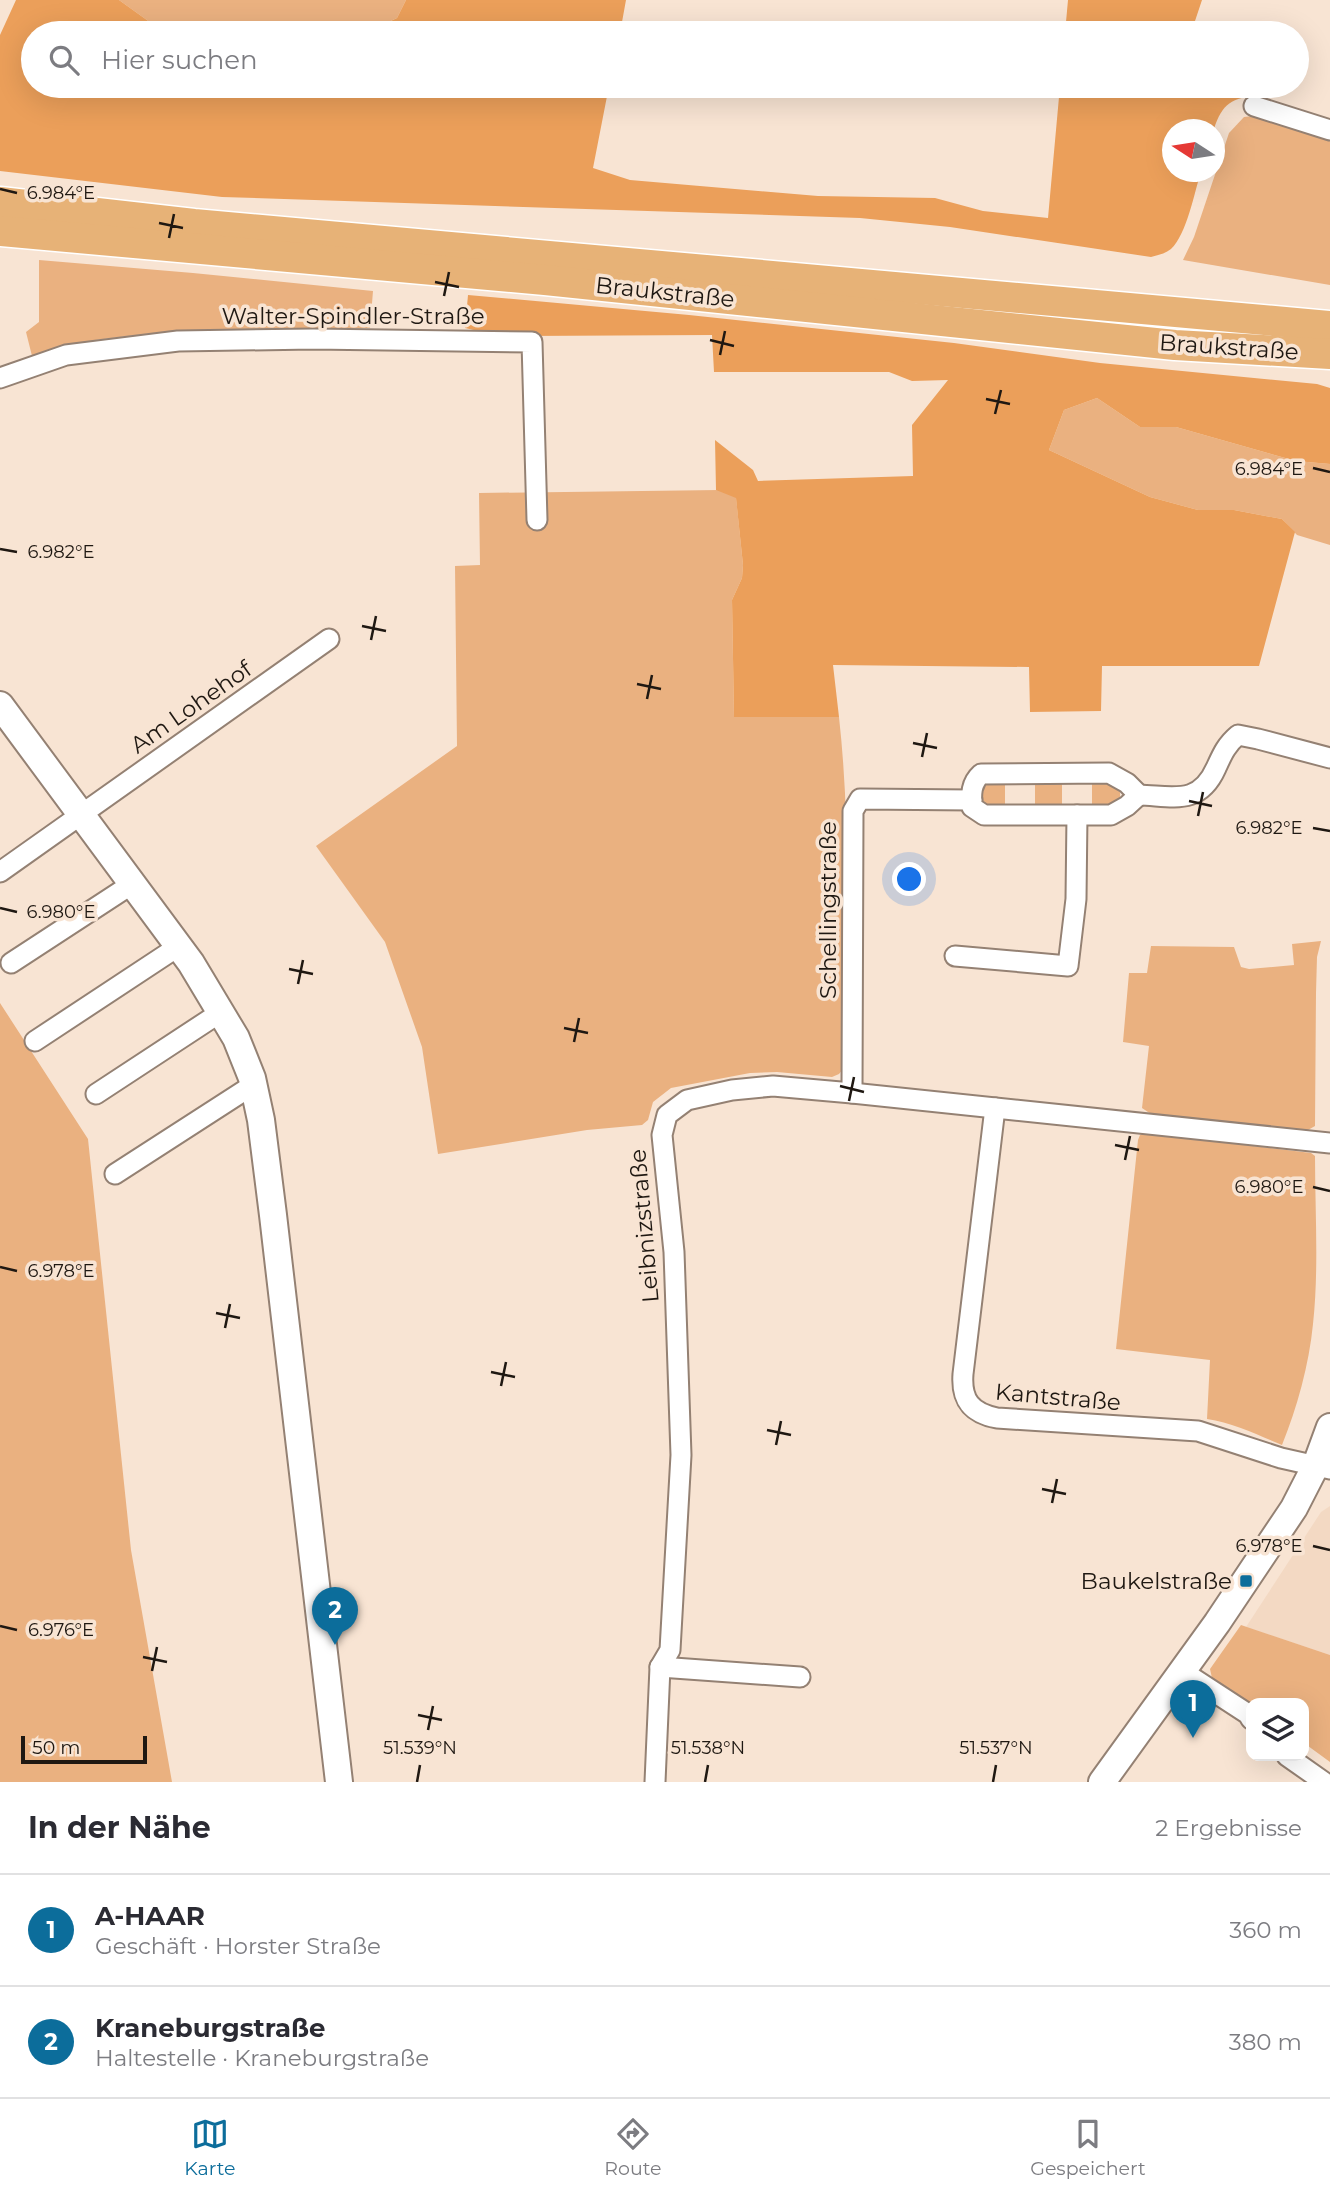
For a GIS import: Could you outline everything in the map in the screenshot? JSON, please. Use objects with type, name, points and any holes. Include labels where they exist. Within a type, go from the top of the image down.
[{"type":"main road","name":"Braukstraße","points":[[0,202],[208,225],[1330,326]]},
{"type":"main road","name":"Braukstraße","points":[[0,231],[545,280],[1175,345],[1330,354]]},
{"type":"main road","points":[[1265,320],[1330,314]]},
{"type":"main road","points":[[1295,351],[1330,369]]},
{"type":"street","points":[[1254,106],[1330,130]]},
{"type":"street","name":"Walter-Spindler-Straße","points":[[0,378],[66,355],[178,341],[313,339],[532,342],[537,520]]},
{"type":"street","name":"Am Lohehof","points":[[0,872],[329,639]]},
{"type":"street","points":[[0,705],[179,946],[236,1038],[253,1085],[261,1120],[339,1782]]},
{"type":"street","points":[[1139,795],[1111,815],[984,815],[972,807],[971,800],[975,780],[981,774],[1109,773],[1127,783],[1139,795],[1179,797],[1197,793],[1211,780],[1227,744],[1238,735],[1330,758]]},
{"type":"street","name":"Schellingstraße","points":[[852,1093],[853,811],[860,799],[971,800]]},
{"type":"street","points":[[955,956],[1068,966],[1076,899],[1077,815]]},
{"type":"street","points":[[10,963],[132,884]]},
{"type":"street","points":[[35,1041],[179,946]]},
{"type":"street","points":[[96,1094],[221,1012]]},
{"type":"street","points":[[116,1174],[253,1085]]},
{"type":"street","name":"Leibnizstraße","points":[[655,1782],[660,1667],[670,1650],[681,1455],[674,1252],[662,1135],[667,1115],[687,1100],[732,1090],[773,1086],[1330,1143]]},
{"type":"street","name":"Kantstraße","points":[[995,1108],[963,1374],[964,1393],[971,1406],[983,1415],[997,1418],[1198,1432],[1281,1458],[1323,1467]]},
{"type":"street","points":[[1102,1782],[1253,1571],[1323,1467],[1330,1427]]},
{"type":"street","points":[[660,1667],[800,1677]]},
{"type":"street","points":[[1182,1671],[1246,1713]]},
{"type":"street","points":[[1294,1761],[1324,1782]]},
{"type":"shaded area","points":[[16,0],[119,0],[148,21],[21,21],[21,98],[607,98],[593,168],[630,180],[818,196],[935,198],[983,211],[1048,218],[1059,98],[1242,98],[1229,104],[1218,119],[1162,119],[1162,182],[1198,182],[1186,224],[1177,242],[1166,252],[1151,257],[950,227],[860,218],[222,197],[0,171],[0,35]]},
{"type":"shaded area","points":[[119,0],[406,0],[397,18],[391,21],[148,21]]},
{"type":"shaded area","points":[[406,0],[626,0],[622,21],[391,21],[397,18]]},
{"type":"shaded area","points":[[1068,0],[1202,0],[1195,21],[1066,21]]},
{"type":"shaded area","points":[[1253,116],[1330,141],[1330,285],[1183,260],[1194,237],[1213,182],[1225,182],[1225,145],[1229,133],[1244,117]]},
{"type":"shaded area","points":[[39,260],[373,291],[370,328],[170,331],[96,340],[32,356],[26,332],[39,322]]},
{"type":"shaded area","points":[[468,295],[689,315],[954,343],[1100,363],[1317,384],[1330,388],[1330,464],[1296,461],[1176,427],[1140,427],[1097,398],[1064,410],[1049,450],[1150,497],[1198,510],[1234,510],[1282,519],[1295,532],[1259,666],[1102,666],[1101,711],[1030,712],[1029,667],[833,665],[839,717],[734,717],[732,600],[742,578],[743,565],[736,498],[716,490],[715,440],[753,470],[758,481],[913,476],[912,425],[948,380],[912,381],[889,372],[714,372],[712,335],[491,334],[465,328]]},
{"type":"shaded area","points":[[1097,398],[1140,427],[1176,427],[1296,461],[1330,464],[1330,545],[1297,535],[1282,519],[1234,510],[1198,510],[1150,497],[1049,450],[1064,410]]},
{"type":"shaded area","points":[[719,490],[736,497],[743,565],[742,578],[732,600],[734,717],[839,717],[847,849],[843,1069],[832,1077],[777,1072],[750,1073],[671,1088],[653,1102],[648,1120],[642,1125],[587,1130],[438,1154],[422,1047],[385,942],[316,846],[457,746],[455,566],[480,565],[479,493]]},
{"type":"shaded area","points":[[1103,780],[1120,789],[1117,805],[1092,808],[1092,782]]},
{"type":"shaded area","points":[[983,782],[1005,782],[1005,807],[983,807],[977,792]]},
{"type":"shaded area","points":[[1035,782],[1062,782],[1062,808],[1035,808]]},
{"type":"shaded area","points":[[1321,941],[1317,957],[1315,1126],[1308,1130],[1151,1114],[1142,1108],[1149,1046],[1123,1042],[1129,973],[1147,973],[1151,946],[1234,947],[1241,967],[1249,969],[1294,965],[1292,944]]},
{"type":"shaded area","points":[[0,1003],[88,1139],[131,1550],[172,1782],[0,1782]]},
{"type":"shaded area","points":[[1144,1133],[1311,1153],[1315,1156],[1316,1261],[1313,1324],[1302,1386],[1282,1445],[1236,1426],[1207,1419],[1210,1360],[1116,1349],[1138,1140]]},
{"type":"shaded area","points":[[1330,1506],[1330,1655],[1246,1627],[1321,1512]]},
{"type":"shaded area","points":[[1241,1625],[1330,1655],[1330,1762],[1309,1747],[1309,1698],[1246,1698],[1246,1702],[1212,1678],[1210,1669]]},
{"type":"place","name":"Baukelstraße","points":[[1246,1581]]},
{"type":"place","name":"Kraneburgstraße","points":[[335,1645]]},
{"type":"place","name":"A-HAAR","points":[[1193,1738]]}]
